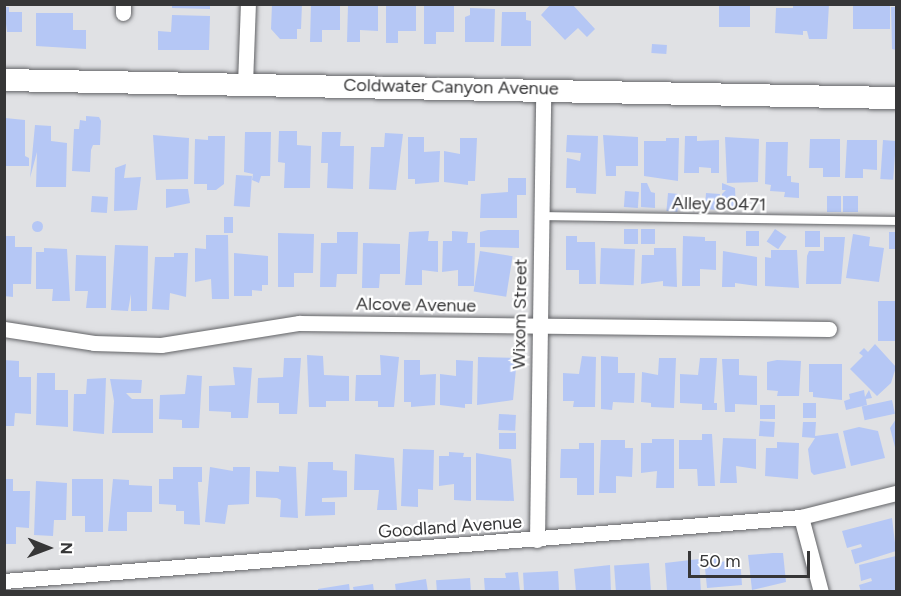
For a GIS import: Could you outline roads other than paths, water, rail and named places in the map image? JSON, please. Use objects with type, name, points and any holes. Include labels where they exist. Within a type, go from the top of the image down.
[{"type":"main road","name":"Coldwater Canyon Avenue","points":[[4,80],[543,88],[897,98]]},
{"type":"street","points":[[245,84],[248,4]]},
{"type":"street","name":"Wixom Street","points":[[537,540],[543,88]]},
{"type":"street","name":"Alcove Avenue","points":[[4,329],[94,343],[161,345],[299,323],[829,329]]},
{"type":"street","name":"Goodland Avenue","points":[[4,580],[801,518],[897,493]]},
{"type":"street","points":[[801,518],[821,591]]},
{"type":"lane","name":"Alley 80471","points":[[541,216],[897,221]]}]
